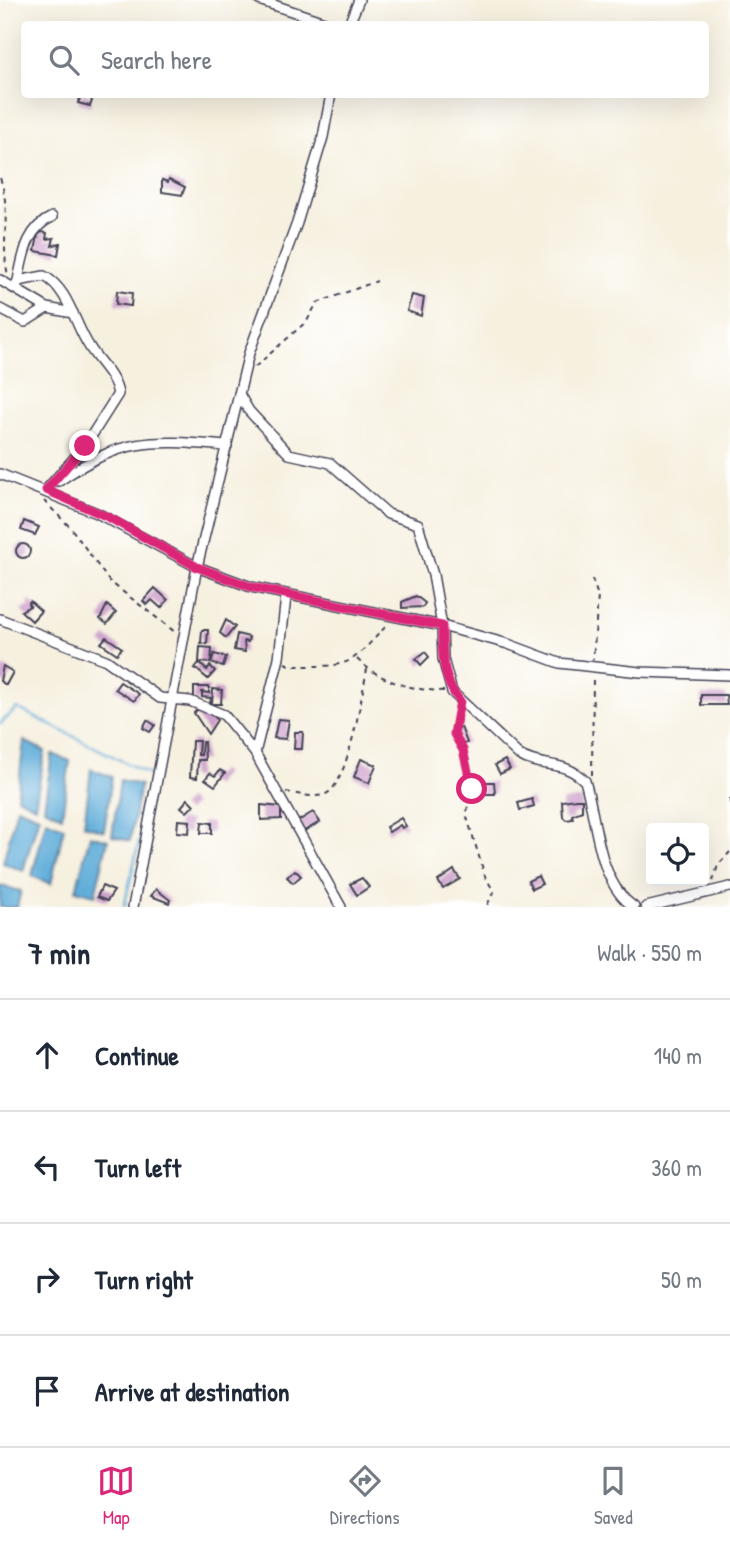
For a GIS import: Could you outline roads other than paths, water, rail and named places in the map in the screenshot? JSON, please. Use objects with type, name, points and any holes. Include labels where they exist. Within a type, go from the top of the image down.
[{"type":"street","points":[[259,0],[321,21]]},
{"type":"street","points":[[350,21],[359,0]]},
{"type":"street","points":[[133,907],[197,567],[242,381],[259,318],[297,223],[323,137],[330,98]]},
{"type":"street","points":[[15,285],[30,236],[41,222],[52,217]]},
{"type":"street","points":[[15,285],[36,276],[50,279],[73,313],[89,347],[112,376],[118,394],[85,446],[43,494]]},
{"type":"street","points":[[0,280],[15,285],[47,308],[73,313]]},
{"type":"street","points":[[0,309],[25,322],[47,308]]},
{"type":"street","points":[[239,394],[249,411],[289,454],[330,463],[388,514],[418,524],[433,575],[442,626],[443,659],[452,692],[519,755],[533,762],[569,769],[586,781],[603,864],[627,902],[634,907]]},
{"type":"street","points":[[43,494],[108,453],[141,443],[155,441],[228,446]]},
{"type":"street","points":[[0,474],[43,494],[110,518],[197,567],[286,597],[442,626],[508,644],[559,663],[640,672],[730,675]]},
{"type":"street","points":[[255,753],[279,658],[286,597]]},
{"type":"street","points":[[0,618],[106,660],[158,697],[190,701],[224,715],[255,753],[341,907]]},
{"type":"street","points":[[646,907],[730,887]]},
{"type":"water","points":[[24,741],[45,751],[35,806],[17,797]]},
{"type":"water","points":[[52,754],[70,761],[62,816],[44,808]]},
{"type":"water","points":[[91,769],[112,777],[104,831],[84,825]]},
{"type":"water","points":[[120,780],[140,785],[130,841],[112,836]]},
{"type":"water","points":[[17,807],[39,816],[23,871],[3,863]]},
{"type":"water","points":[[46,820],[64,827],[51,884],[32,876]]},
{"type":"water","points":[[90,835],[108,840],[95,895],[76,890]]},
{"type":"water","points":[[0,886],[21,891],[17,907],[0,907]]},
{"type":"waterway","points":[[0,724],[17,708],[154,777]]},
{"type":"waterway","points":[[124,907],[150,794]]}]
